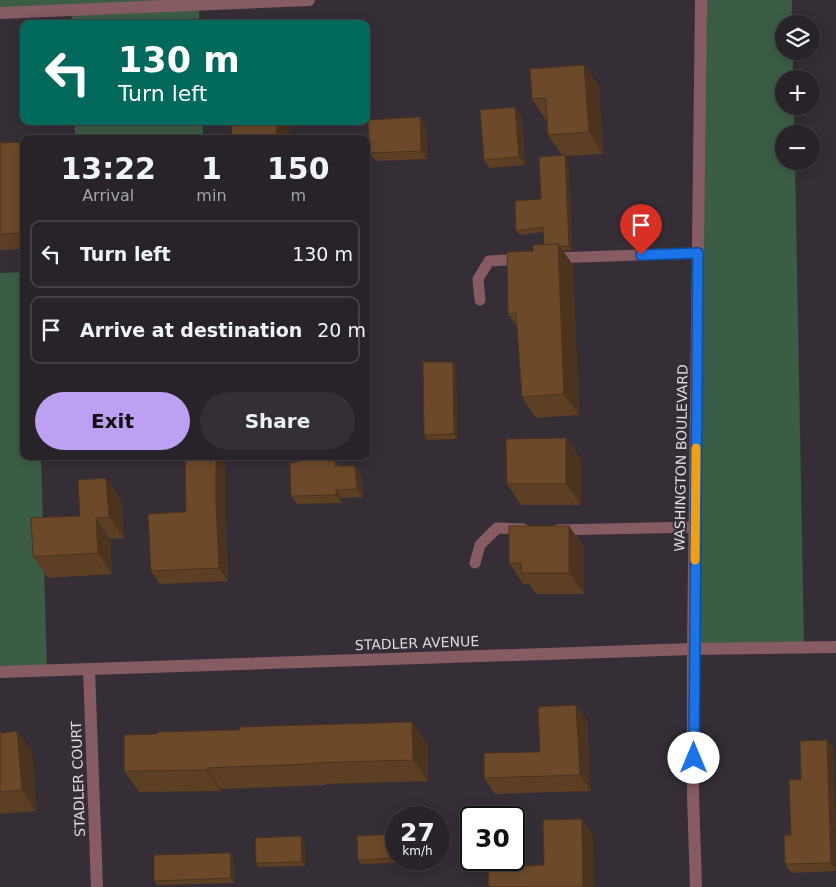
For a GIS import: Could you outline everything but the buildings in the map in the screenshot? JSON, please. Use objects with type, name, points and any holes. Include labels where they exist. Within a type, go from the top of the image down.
[{"type":"street","points":[[0,13],[309,0]]},
{"type":"street","name":"WASHINGTON BOULEVARD","points":[[696,887],[693,649],[701,0]]},
{"type":"street","name":"STADLER AVENUE","points":[[0,672],[693,649],[836,647]]},
{"type":"street","name":"STADLER COURT","points":[[89,670],[97,887]]},
{"type":"lane","points":[[480,300],[478,279],[489,261],[698,253]]},
{"type":"lane","points":[[476,563],[480,544],[497,528],[695,527]]},
{"type":"green space","points":[[0,0],[309,0],[199,5],[199,20],[72,20],[71,10],[0,13]]},
{"type":"green space","points":[[701,0],[792,0],[792,15],[775,15],[775,60],[793,60],[793,70],[775,70],[775,115],[794,115],[794,125],[775,125],[775,170],[795,170],[804,647],[693,649]]},
{"type":"green space","points":[[75,125],[203,125],[203,135],[75,135]]},
{"type":"green space","points":[[20,272],[20,460],[41,460],[47,671],[0,672],[0,273]]},
{"type":"slow traffic","points":[[695,560],[696,448]]},
{"type":"route","points":[[641,255],[698,253],[693,649],[694,758]]}]
